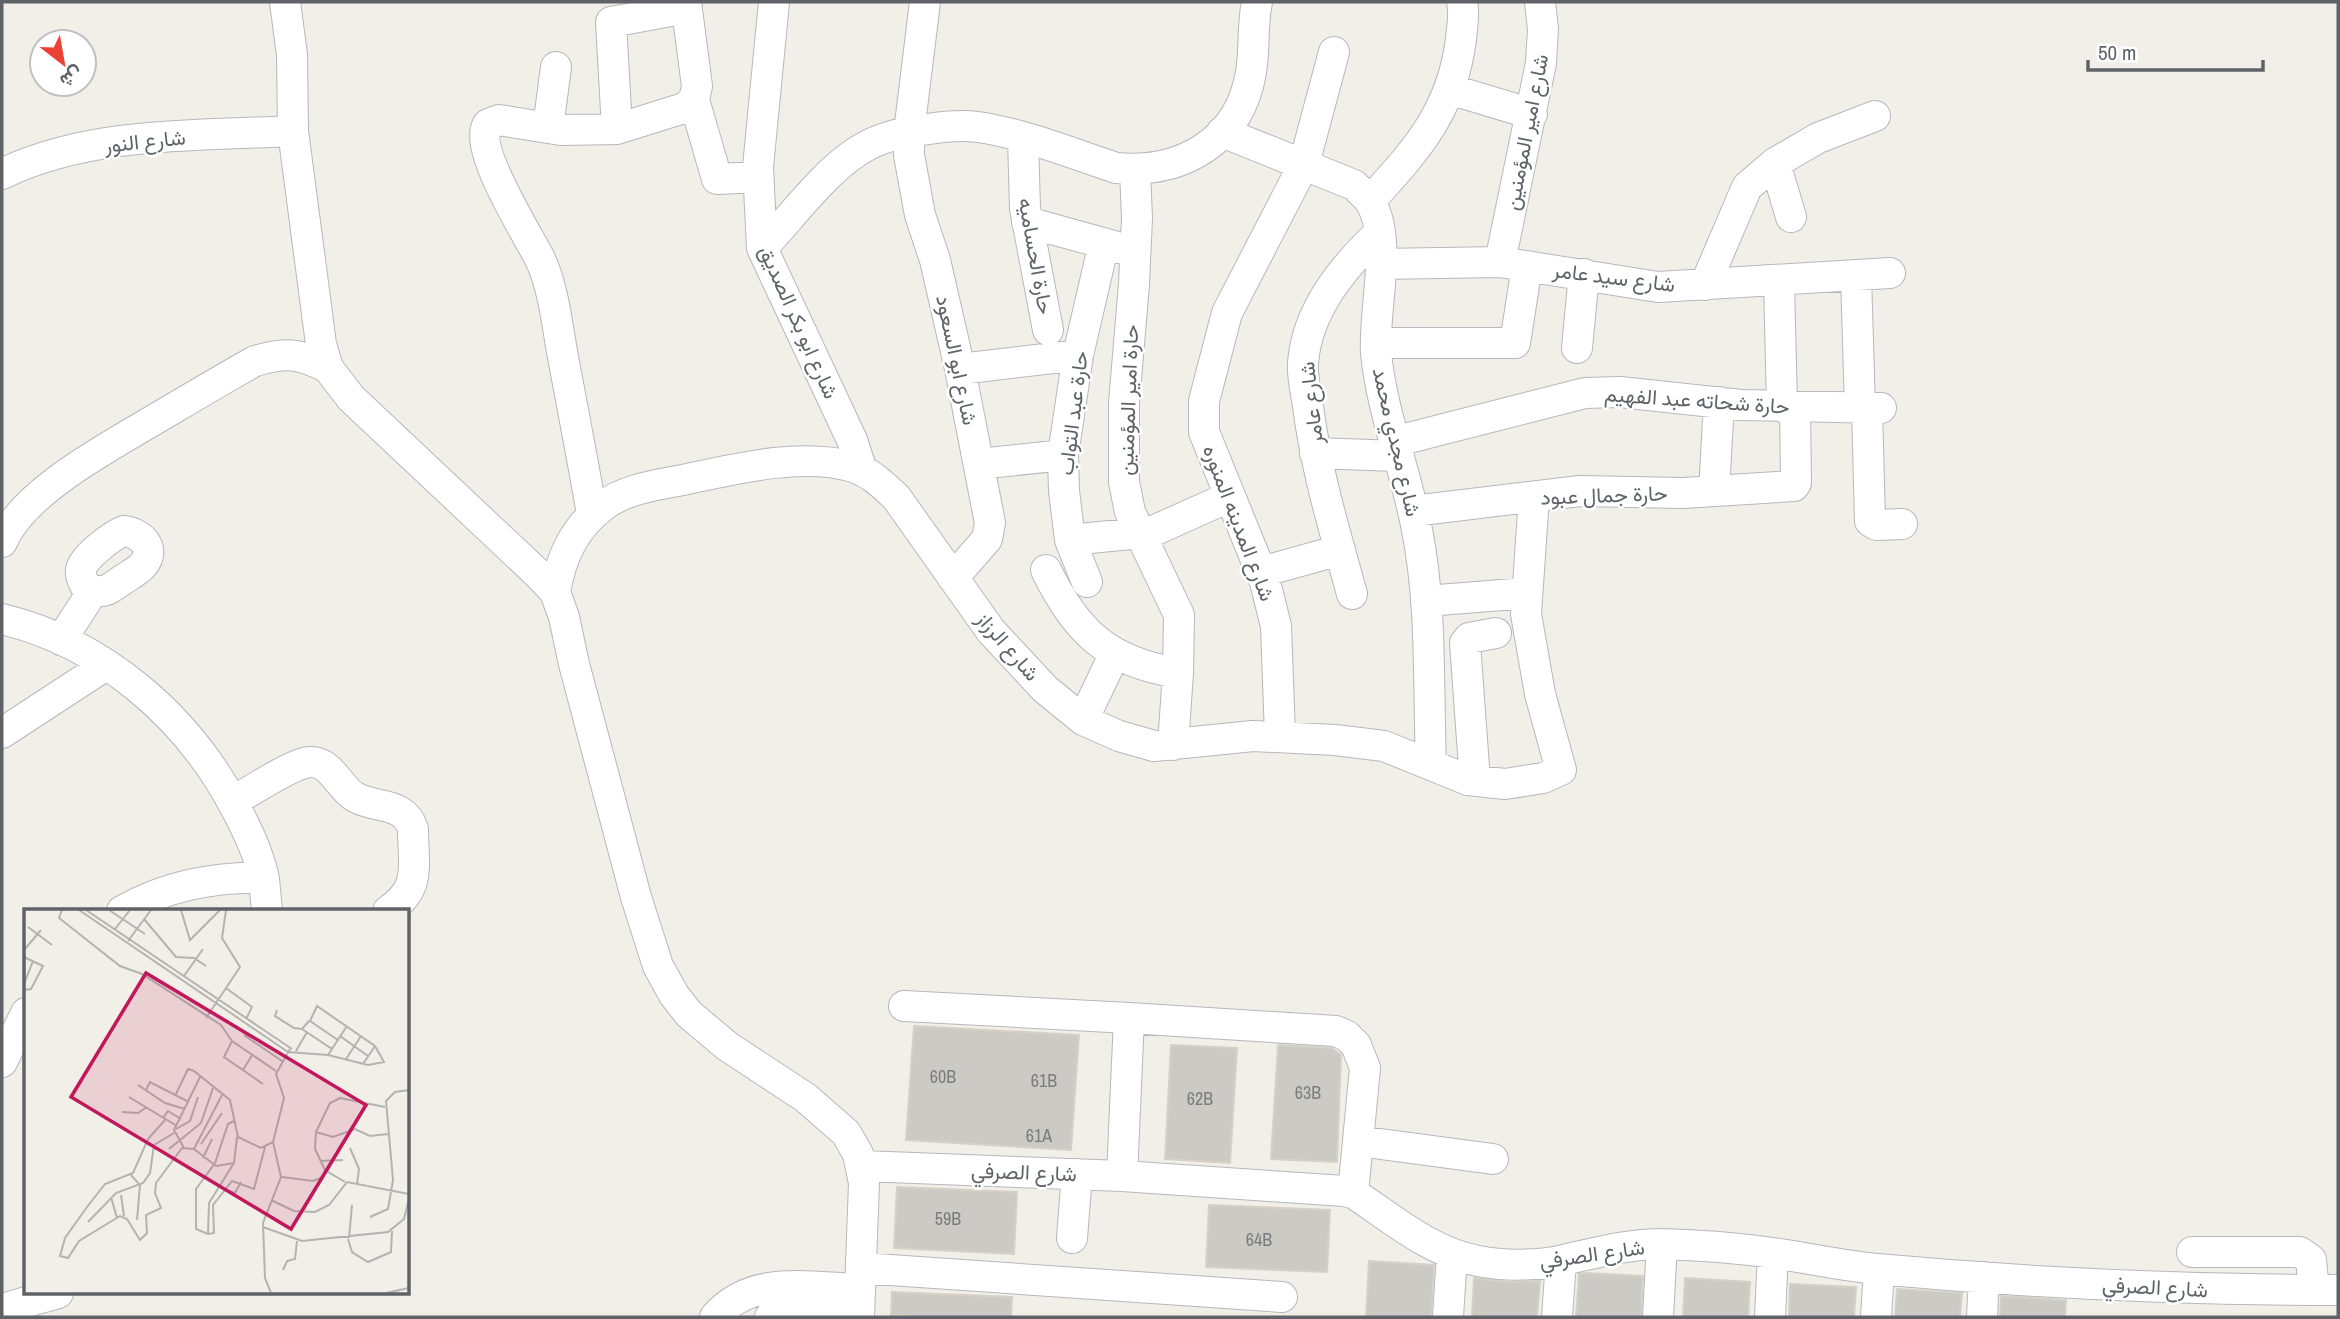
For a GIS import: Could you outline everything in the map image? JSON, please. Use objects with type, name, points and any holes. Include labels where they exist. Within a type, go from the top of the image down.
[{"type":"street","points":[[285,2],[292,55],[293,131],[321,344],[328,368],[351,398],[555,592],[565,617],[574,664],[635,897],[658,967],[689,1014],[727,1046],[806,1098],[846,1133],[862,1166],[864,1182],[860,1296]]},
{"type":"street","name":"شارع ابو بكر الصديق","points":[[774,2],[759,149],[762,248],[852,440],[862,471]]},
{"type":"street","name":"شارع ابو السعود","points":[[925,2],[909,132],[909,155],[916,198],[936,267],[960,369],[989,511],[990,529],[987,539],[953,578]]},
{"type":"street","points":[[762,248],[804,202],[855,153],[885,138],[909,132],[976,126],[1116,168],[1135,170],[1159,168],[1183,160],[1204,148],[1222,132],[1242,103],[1252,70],[1256,2]]},
{"type":"street","points":[[1222,132],[1354,185],[1370,201],[1417,148],[1443,106],[1458,61],[1464,11],[1462,2]]},
{"type":"street","name":"شارع امير المؤمنين","points":[[1377,343],[1515,344],[1513,264],[1541,63],[1543,29],[1540,2]]},
{"type":"street","points":[[617,129],[611,22],[687,5],[697,86],[694,100],[717,179],[758,177]]},
{"type":"street","name":"شارع المدينه المنوره","points":[[1280,736],[1276,626],[1261,572],[1204,432],[1204,401],[1227,313],[1304,164],[1334,52]]},
{"type":"street","points":[[548,128],[556,66]]},
{"type":"street","points":[[1449,89],[1532,114]]},
{"type":"street","points":[[592,514],[551,293],[540,260],[509,203],[485,148],[483,135],[488,124],[499,120],[548,128],[617,129],[684,108],[694,100]]},
{"type":"street","points":[[1705,285],[1747,187],[1775,163],[1818,138],[1875,116]]},
{"type":"street","name":"شارع النور","points":[[2,174],[19,165],[66,151],[113,143],[162,137],[293,131]]},
{"type":"street","name":"حارة الحساميه","points":[[1023,139],[1027,222],[1048,330]]},
{"type":"street","points":[[1775,163],[1791,217]]},
{"type":"street","name":"حارة امير المؤمنين","points":[[1135,170],[1136,252],[1124,403],[1124,468],[1130,512],[1179,615],[1174,745]]},
{"type":"street","name":"شارع مجدي محمد","points":[[1370,201],[1382,242],[1377,343],[1385,407],[1413,511],[1423,568],[1431,764]]},
{"type":"street","points":[[1027,222],[1136,252]]},
{"type":"street","name":"شارع عامر","points":[[1352,594],[1315,453],[1303,365],[1308,337],[1320,305],[1342,272],[1380,232]]},
{"type":"street","name":"حارة عبد التواب","points":[[1087,582],[1070,540],[1063,455],[1078,355],[1104,243]]},
{"type":"street","name":"شارع سيد عامر","points":[[1380,264],[1513,264],[1658,287],[1890,273]]},
{"type":"street","points":[[1577,348],[1584,274]]},
{"type":"street","points":[[1856,276],[1870,408],[1870,521],[1876,525],[1902,524]]},
{"type":"street","points":[[1779,281],[1788,407]]},
{"type":"street","points":[[2,541],[6,532],[25,510],[58,481],[96,454],[255,361],[280,354],[305,356],[328,368]]},
{"type":"street","points":[[960,369],[1078,355]]},
{"type":"street","name":"حارة شحاته عبد الفهيم","points":[[1315,453],[1395,449],[1585,393],[1620,392],[1788,407],[1870,408]]},
{"type":"street","points":[[1714,491],[1719,402]]},
{"type":"street","name":"حارة جمال عبود","points":[[1413,511],[1580,491],[1683,493],[1796,485],[1788,407]]},
{"type":"street","points":[[979,464],[1063,455]]},
{"type":"street","name":"شارع الرزاز","points":[[555,592],[566,550],[578,531],[592,514],[619,495],[740,468],[789,462],[854,467],[877,480],[896,498],[991,631],[1045,688],[1083,720],[1119,736],[1154,747],[1253,736],[1384,746],[1475,781],[1505,784],[1543,778],[1561,770],[1540,694],[1526,614],[1527,593]]},
{"type":"street","points":[[1070,540],[1141,534],[1229,496]]},
{"type":"street","points":[[1426,601],[1527,593],[1534,497]]},
{"type":"street","points":[[1261,572],[1340,550]]},
{"type":"street","points":[[1046,570],[1062,603],[1085,631],[1115,653],[1156,670],[1178,673]]},
{"type":"street","points":[[61,640],[93,591]]},
{"type":"street","points":[[7,615],[106,665],[150,697],[188,735],[220,779],[245,826],[263,877],[267,909]]},
{"type":"street","points":[[1475,781],[1465,643],[1469,638],[1496,634]]},
{"type":"street","points":[[1083,720],[1115,653]]},
{"type":"street","points":[[2,733],[106,665]]},
{"type":"street","points":[[232,802],[300,765],[315,762],[328,769],[358,799],[399,810],[410,821],[413,829],[413,883],[404,900],[391,909]]},
{"type":"street","points":[[126,909],[143,899],[181,886],[221,878],[263,877]]},
{"type":"street","points":[[904,1006],[1336,1031],[1347,1036],[1356,1045],[1364,1068],[1353,1194]]},
{"type":"street","points":[[2,1062],[24,1017]]},
{"type":"street","points":[[1122,1176],[1129,1018]]},
{"type":"street","points":[[1358,1141],[1493,1159]]},
{"type":"street","name":"شارع الصرفي","points":[[862,1166],[1122,1176],[1353,1194],[1401,1227],[1452,1254],[1479,1261],[1510,1264],[1560,1261],[1617,1247],[1662,1244],[1773,1253],[1879,1270],[2223,1290],[2326,1290]]},
{"type":"street","points":[[1072,1238],[1077,1174]]},
{"type":"street","points":[[1658,1317],[1662,1244]]},
{"type":"street","points":[[2192,1252],[2300,1252],[2311,1260],[2326,1290]]},
{"type":"street","points":[[1770,1317],[1773,1253]]},
{"type":"street","points":[[1448,1317],[1452,1254]]},
{"type":"street","points":[[1558,1317],[1560,1261]]},
{"type":"street","points":[[1876,1317],[1879,1270]]},
{"type":"street","points":[[1982,1317],[1984,1277]]},
{"type":"street","points":[[715,1317],[733,1300],[770,1286],[860,1296],[1282,1297]]},
{"type":"street","points":[[2,1309],[54,1294]]},
{"type":"street","points":[[770,1317],[797,1308],[860,1296]]},
{"type":"building","points":[[914,1026],[1079,1035],[1071,1150],[906,1140]]},
{"type":"building","points":[[1171,1045],[1237,1048],[1230,1163],[1165,1159]]},
{"type":"building","points":[[1278,1045],[1332,1048],[1341,1055],[1337,1162],[1271,1159]]},
{"type":"building","points":[[897,1187],[1017,1192],[1014,1254],[894,1248]]},
{"type":"building","points":[[1209,1205],[1330,1210],[1327,1272],[1206,1267]]},
{"type":"building","points":[[1369,1261],[1434,1265],[1431,1317],[1366,1317]]},
{"type":"building","points":[[1579,1274],[1643,1276],[1641,1317],[1576,1317]]},
{"type":"building","points":[[1474,1278],[1508,1282],[1540,1281],[1537,1317],[1472,1317]]},
{"type":"building","points":[[1685,1278],[1750,1282],[1748,1317],[1683,1317]]},
{"type":"building","points":[[1790,1284],[1856,1287],[1854,1317],[1789,1317]]},
{"type":"building","points":[[1897,1289],[1962,1293],[1960,1317],[1895,1317]]},
{"type":"building","points":[[892,1292],[1012,1297],[1011,1317],[891,1315]]},
{"type":"building","points":[[2001,1296],[2066,1300],[2065,1317],[2000,1317]]}]
